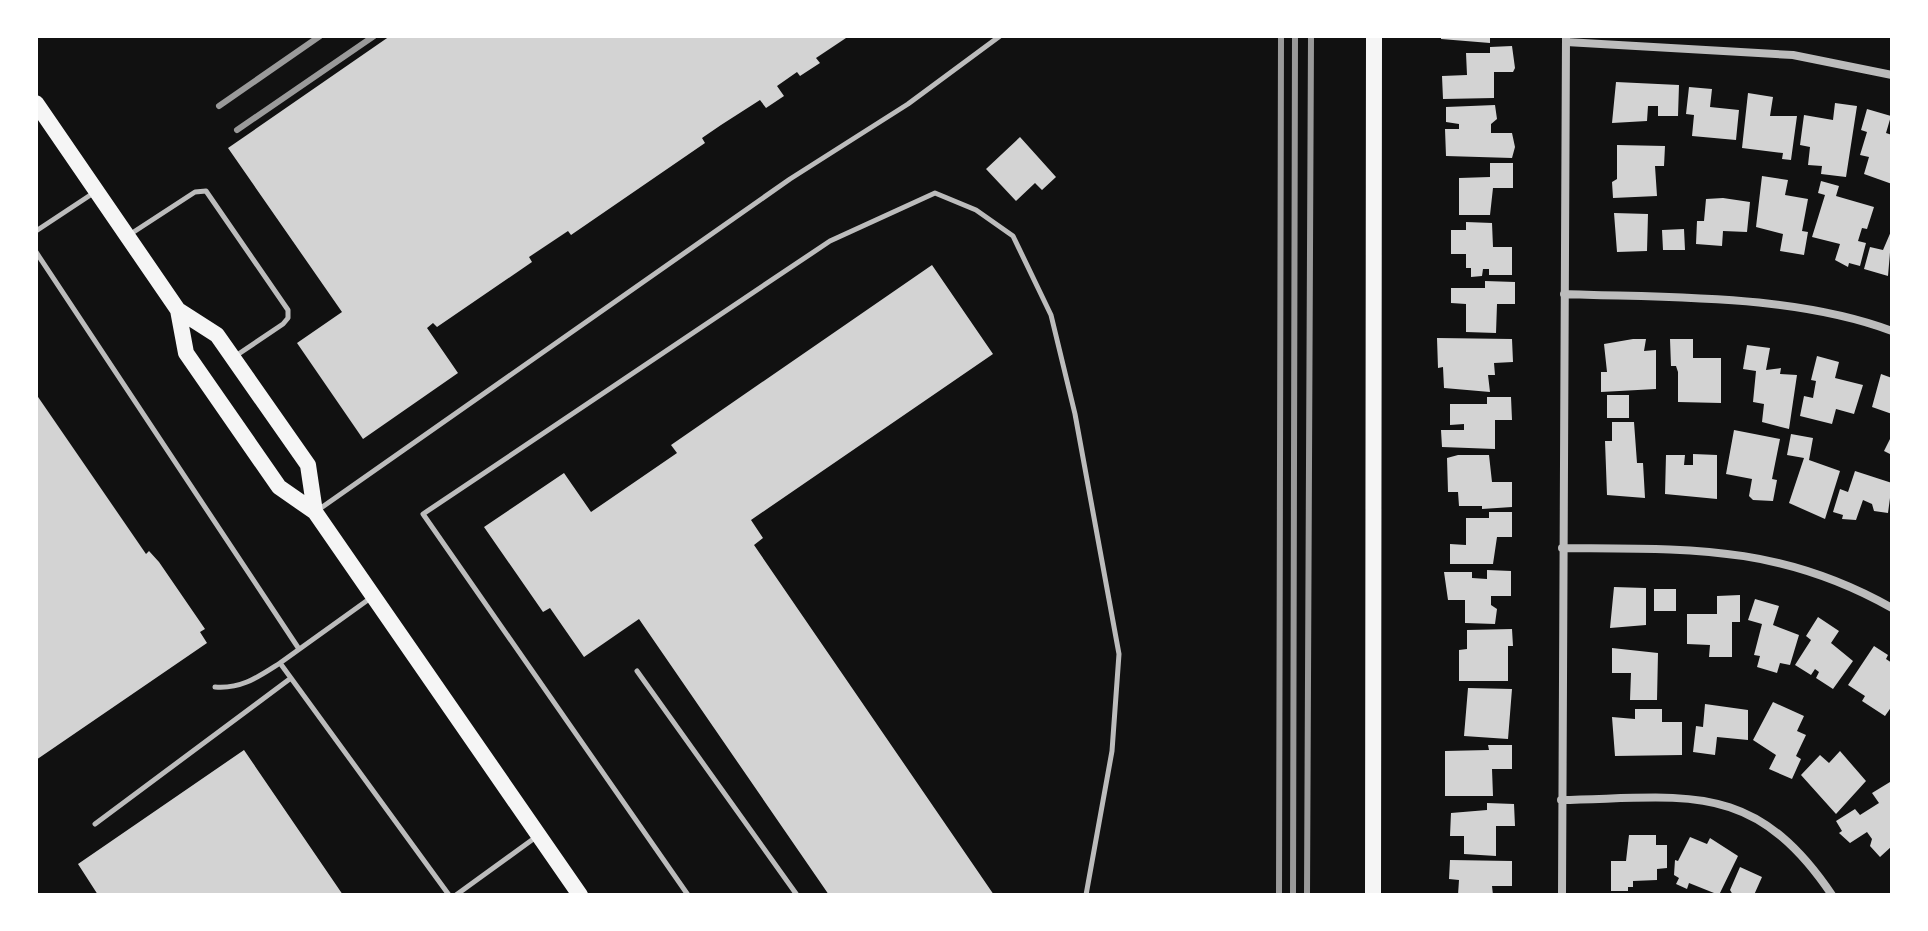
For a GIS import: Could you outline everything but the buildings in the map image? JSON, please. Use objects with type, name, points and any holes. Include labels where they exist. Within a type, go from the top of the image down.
[{"type":"main road","points":[[1373,895],[1374,36]]},
{"type":"main road","points":[[36,103],[178,310],[217,335],[308,465],[315,512]]},
{"type":"main road","points":[[178,310],[186,353],[279,487],[315,512],[580,895]]},
{"type":"street","points":[[1562,895],[1566,39],[1793,55],[1892,75]]},
{"type":"street","points":[[1564,294],[1744,302],[1818,313],[1892,331]]},
{"type":"street","points":[[1562,548],[1712,549],[1782,561],[1848,583],[1892,608]]},
{"type":"street","points":[[1561,800],[1703,798],[1751,813],[1790,842],[1832,895]]},
{"type":"lane","points":[[315,512],[790,179],[908,104],[1000,36]]},
{"type":"lane","points":[[128,236],[201,189],[206,191],[288,310],[288,318],[233,358]]},
{"type":"lane","points":[[36,231],[96,191]]},
{"type":"lane","points":[[688,895],[423,514],[830,241],[935,193],[976,210],[1013,236],[1051,315],[1075,414],[1119,654],[1112,751],[1086,895]]},
{"type":"lane","points":[[36,252],[299,649]]},
{"type":"lane","points":[[215,687],[231,688],[249,683],[372,596]]},
{"type":"lane","points":[[280,663],[449,895]]},
{"type":"lane","points":[[637,671],[797,895]]},
{"type":"lane","points":[[95,824],[291,678]]},
{"type":"lane","points":[[456,895],[539,836]]},
{"type":"railway","points":[[219,106],[320,36]]},
{"type":"railway","points":[[237,130],[374,36]]},
{"type":"railway","points":[[1279,895],[1281,36]]},
{"type":"railway","points":[[1293,895],[1295,36]]},
{"type":"railway","points":[[1307,895],[1311,36]]}]
